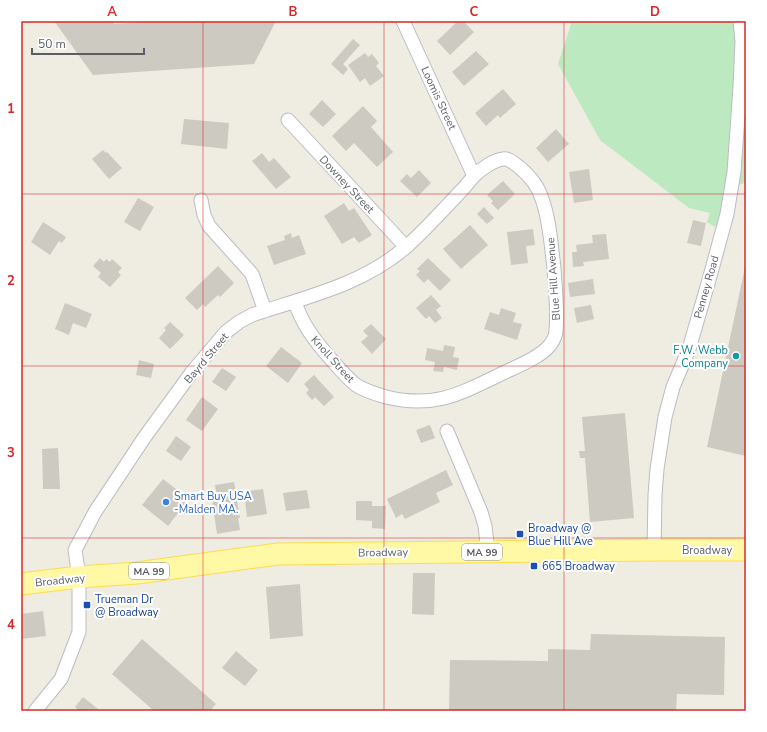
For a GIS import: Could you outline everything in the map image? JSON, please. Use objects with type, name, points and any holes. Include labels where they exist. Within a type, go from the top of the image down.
[{"type":"main road","name":"Broadway","points":[[21,584],[79,577],[137,573],[278,554],[746,550]]},
{"type":"street","name":"Loomis Street","points":[[402,21],[474,176]]},
{"type":"street","name":"Penney Road","points":[[654,550],[656,482],[660,443],[673,387],[688,349],[727,214],[732,178],[740,87],[742,41],[740,21]]},
{"type":"street","name":"Downey Street","points":[[288,120],[406,247]]},
{"type":"street","name":"Blue Hill Avenue","points":[[435,401],[491,379],[534,357],[550,346],[556,332],[556,288],[551,236],[542,198],[538,190],[531,178],[509,160],[503,159],[497,161],[474,176]]},
{"type":"street","name":"Bayrd Street","points":[[35,711],[61,679],[79,632],[79,577],[75,550],[94,512],[144,438],[192,372],[226,332],[238,322],[252,315],[345,285],[372,271],[406,247],[474,176]]},
{"type":"street","points":[[201,200],[206,221],[212,230],[252,274],[265,311]]},
{"type":"street","name":"Knoll Street","points":[[295,302],[304,324],[312,336],[355,384],[368,391],[402,400],[419,402],[435,401]]},
{"type":"street","points":[[448,431],[481,512],[485,526],[488,552]]},
{"type":"green space","points":[[572,21],[746,21],[746,182],[733,188],[715,227],[707,222],[710,213],[689,208],[600,140],[558,64]]},
{"type":"building","points":[[54,21],[112,21],[114,24],[161,21],[276,21],[254,64],[93,75]]},
{"type":"building","points":[[458,21],[463,21],[474,32],[450,55],[437,41]]},
{"type":"building","points":[[353,39],[360,45],[343,64],[348,69],[343,75],[331,64]]},
{"type":"building","points":[[476,51],[489,64],[464,86],[452,72]]},
{"type":"building","points":[[365,53],[368,57],[372,54],[379,63],[376,66],[384,76],[370,86],[365,78],[360,82],[348,65]]},
{"type":"building","points":[[503,89],[516,104],[500,118],[498,115],[486,126],[475,113]]},
{"type":"building","points":[[322,100],[336,114],[323,127],[309,114]]},
{"type":"building","points":[[363,106],[377,121],[371,127],[393,152],[377,167],[354,143],[346,151],[332,136]]},
{"type":"building","points":[[184,119],[229,123],[227,149],[181,144]]},
{"type":"building","points":[[556,129],[569,144],[548,162],[536,148]]},
{"type":"building","points":[[103,150],[106,153],[107,152],[122,168],[109,179],[92,159]]},
{"type":"building","points":[[262,153],[269,162],[274,158],[291,177],[276,189],[252,161]]},
{"type":"building","points":[[589,169],[593,200],[574,203],[569,172]]},
{"type":"building","points":[[419,170],[431,183],[417,197],[400,181],[407,174],[411,178]]},
{"type":"building","points":[[503,181],[515,194],[498,210],[491,203],[493,201],[487,195]]},
{"type":"building","points":[[138,198],[154,207],[140,231],[124,222]]},
{"type":"building","points":[[344,203],[349,211],[354,208],[372,235],[359,243],[354,237],[342,244],[324,216]]},
{"type":"building","points":[[484,207],[494,218],[487,224],[477,214]]},
{"type":"building","points":[[693,220],[706,223],[701,246],[687,243]]},
{"type":"building","points":[[43,222],[66,237],[62,243],[59,241],[50,255],[31,242]]},
{"type":"building","points":[[470,225],[488,245],[461,269],[443,249]]},
{"type":"building","points":[[533,229],[535,245],[526,246],[528,263],[511,265],[507,232]]},
{"type":"building","points":[[291,233],[292,238],[299,235],[306,254],[274,265],[267,246],[285,240],[284,236]]},
{"type":"building","points":[[606,234],[609,259],[583,262],[584,266],[573,267],[572,252],[577,252],[576,245],[593,243],[592,235]]},
{"type":"building","points":[[100,258],[104,262],[106,259],[110,262],[112,259],[122,268],[118,272],[121,275],[110,287],[98,277],[101,273],[93,266]]},
{"type":"building","points":[[428,258],[451,280],[440,291],[428,279],[424,283],[416,275],[420,271],[417,269]]},
{"type":"building","points":[[218,266],[234,283],[220,297],[218,295],[205,307],[203,304],[197,310],[185,298]]},
{"type":"building","name":"F.W. Webb Company","points":[[746,267],[746,456],[707,447]]},
{"type":"building","points":[[593,279],[595,294],[570,297],[568,283]]},
{"type":"building","points":[[431,295],[441,306],[436,310],[442,318],[435,323],[429,316],[426,319],[416,308]]},
{"type":"building","points":[[65,303],[92,314],[86,328],[73,323],[69,335],[55,329]]},
{"type":"building","points":[[591,305],[594,319],[577,323],[574,308]]},
{"type":"building","points":[[501,308],[516,313],[513,322],[522,324],[517,340],[484,329],[490,312],[499,315]]},
{"type":"building","points":[[170,322],[184,335],[170,349],[159,338],[166,330],[164,328]]},
{"type":"building","points":[[371,324],[386,339],[372,354],[361,342],[368,336],[363,331]]},
{"type":"building","points":[[444,345],[455,347],[453,357],[459,358],[457,370],[444,367],[443,372],[433,371],[435,362],[425,360],[427,348],[443,351]]},
{"type":"building","points":[[281,347],[302,363],[288,383],[266,366]]},
{"type":"building","points":[[139,360],[154,364],[151,378],[136,375]]},
{"type":"building","points":[[222,368],[236,377],[226,391],[212,382]]},
{"type":"building","points":[[314,375],[334,397],[324,406],[315,397],[312,400],[306,393],[309,390],[304,384]]},
{"type":"building","points":[[202,397],[218,409],[202,431],[186,420]]},
{"type":"building","points":[[625,413],[634,518],[590,522],[585,458],[580,458],[579,451],[585,451],[582,417]]},
{"type":"building","points":[[430,425],[435,438],[421,443],[416,430]]},
{"type":"building","points":[[176,436],[191,447],[181,461],[166,451]]},
{"type":"building","points":[[58,448],[60,489],[43,489],[42,449]]},
{"type":"building","points":[[446,470],[453,485],[436,493],[440,502],[405,519],[402,514],[396,518],[387,499]]},
{"type":"building","name":"Smart Buy USA -Malden MA.","points":[[163,479],[189,499],[168,526],[142,505]]},
{"type":"building","points":[[234,482],[236,492],[217,496],[215,485]]},
{"type":"building","points":[[263,489],[267,514],[247,517],[245,500],[250,499],[249,491]]},
{"type":"building","points":[[307,490],[310,508],[286,511],[283,493]]},
{"type":"building","points":[[236,495],[240,518],[238,518],[240,530],[217,534],[212,499]]},
{"type":"building","points":[[356,501],[372,501],[372,506],[386,506],[385,529],[372,528],[372,521],[356,520]]},
{"type":"building","points":[[413,573],[435,573],[434,615],[412,614]]},
{"type":"building","points":[[300,584],[303,636],[270,639],[266,587]]},
{"type":"building","points":[[43,611],[46,636],[21,639],[21,614]]},
{"type":"building","points":[[591,634],[725,637],[724,695],[677,694],[676,711],[449,711],[450,660],[548,661],[548,649],[590,650]]},
{"type":"building","points":[[142,639],[216,704],[210,711],[154,711],[112,674]]},
{"type":"building","points":[[236,651],[258,670],[245,686],[222,668]]},
{"type":"building","points":[[83,697],[98,709],[96,711],[79,711],[75,707]]},
{"type":"place","name":"F.W. Webb Company","points":[[736,356]]},
{"type":"place","name":"Smart Buy USA -Malden MA.","points":[[166,502]]},
{"type":"place","name":"Broadway @ Blue Hill Ave","points":[[520,534]]},
{"type":"place","name":"665 Broadway","points":[[534,566]]},
{"type":"place","name":"Trueman Dr @ Broadway","points":[[87,605]]}]
